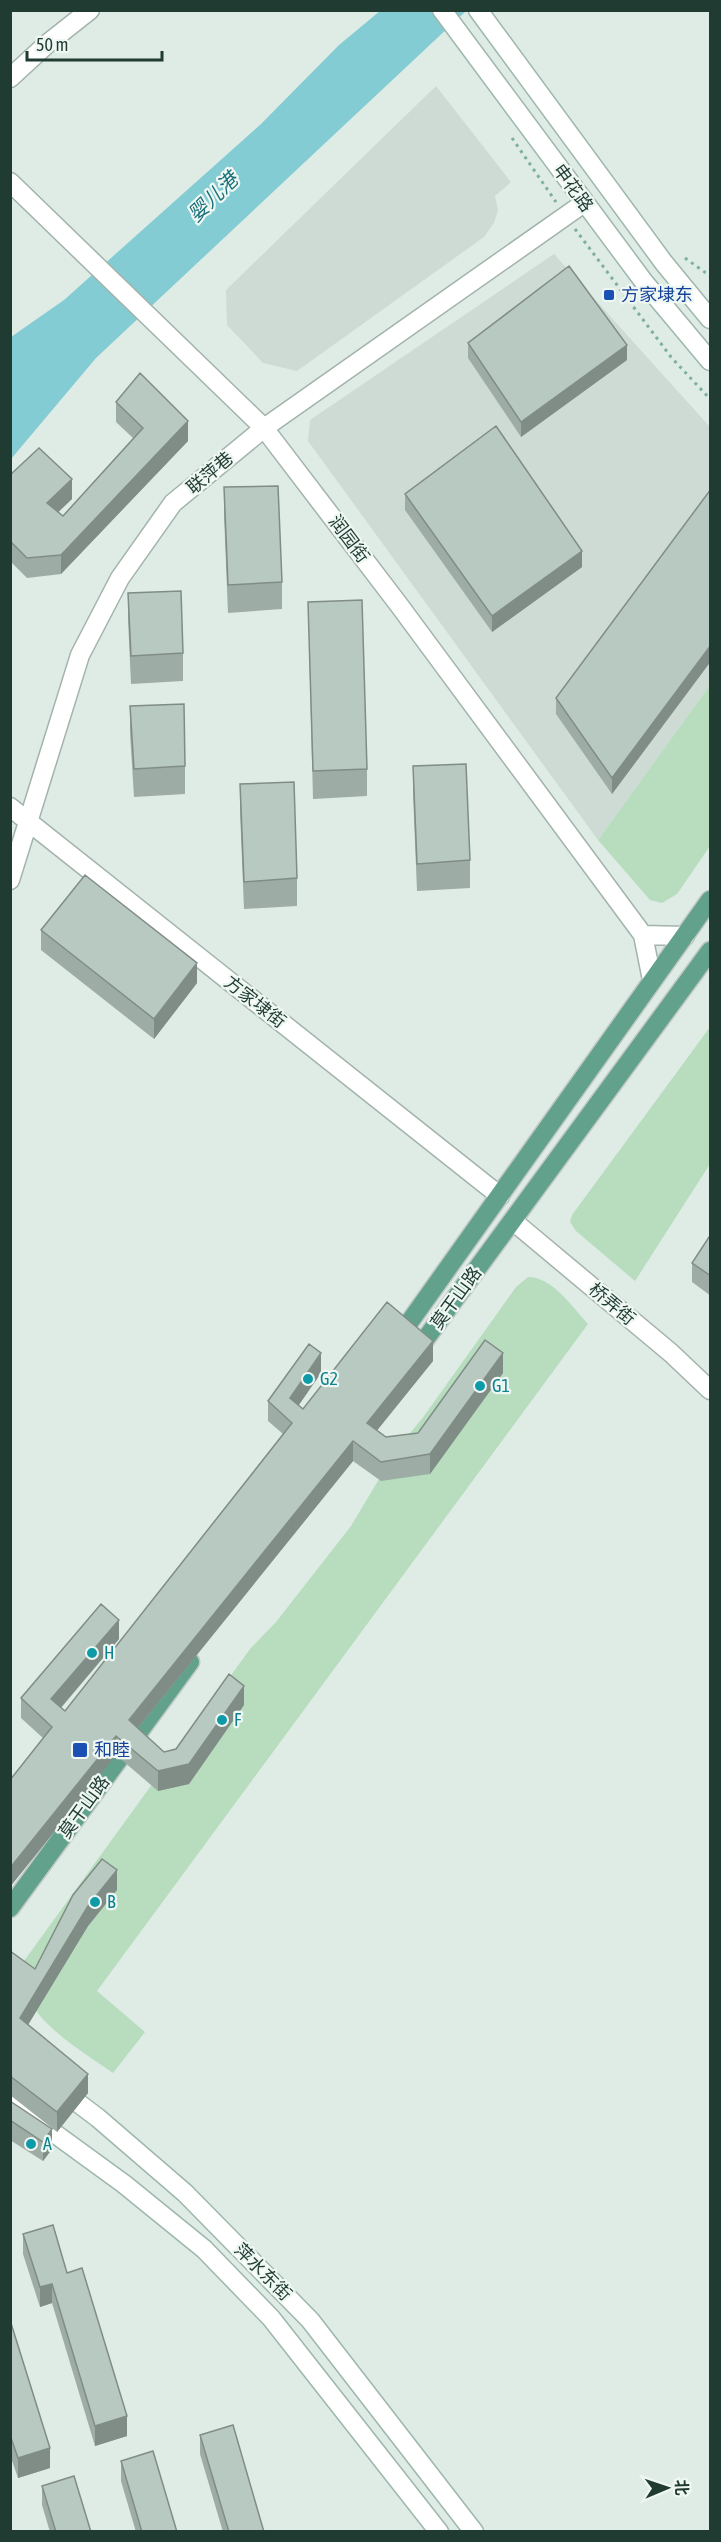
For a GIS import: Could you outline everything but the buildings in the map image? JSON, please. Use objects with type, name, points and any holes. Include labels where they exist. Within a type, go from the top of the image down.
[{"type":"main road","name":"莫干山路","points":[[388,1352],[443,1279],[652,980],[711,900]]},
{"type":"main road","name":"莫干山路","points":[[406,1366],[711,951]]},
{"type":"main road","name":"莫干山路","points":[[10,1908],[201,1647]]},
{"type":"street","points":[[10,78],[47,44],[90,10]]},
{"type":"street","name":"申花路","points":[[442,10],[644,282],[711,361]]},
{"type":"street","name":"申花路","points":[[482,16],[664,263],[711,319]]},
{"type":"street","name":"润园街","points":[[10,182],[264,428],[399,605],[643,936],[652,980]]},
{"type":"street","name":"联萍巷","points":[[10,880],[80,655],[120,578],[173,503],[264,428],[584,203]]},
{"type":"street","name":"方家埭街","points":[[10,807],[500,1196]]},
{"type":"street","points":[[643,936],[685,936]]},
{"type":"street","name":"桥弄街","points":[[513,1221],[711,1389]]},
{"type":"street","name":"萍水东街","points":[[46,2078],[98,2118],[185,2193],[310,2320],[474,2532]]},
{"type":"street","name":"萍水东街","points":[[10,2101],[124,2184],[204,2249],[271,2318],[439,2532]]},
{"type":"shaded area","points":[[436,86],[511,182],[495,196],[498,210],[494,223],[484,237],[297,371],[263,363],[227,325],[226,290]]},
{"type":"shaded area","points":[[554,254],[710,427],[710,685],[598,840],[308,441],[310,420]]},
{"type":"green space","points":[[710,685],[710,846],[677,894],[662,903],[650,900],[598,840]]},
{"type":"green space","points":[[710,1027],[710,1164],[635,1281],[576,1231],[570,1222],[572,1215]]},
{"type":"green space","points":[[528,1277],[537,1278],[554,1287],[588,1324],[97,1991],[145,2032],[113,2073],[62,2037],[39,2014],[30,2002],[24,1986],[24,1961],[250,1649],[276,1622],[351,1526],[397,1449],[424,1416],[516,1287]]},
{"type":"water","name":"婴儿港","points":[[380,11],[466,11],[96,358],[11,459],[11,337],[64,300],[261,124],[339,45]]},
{"type":"place","name":"方家埭东","points":[[609,295]]},
{"type":"place","name":"G2","points":[[308,1379]]},
{"type":"place","name":"G1","points":[[480,1386]]},
{"type":"place","name":"H","points":[[92,1653]]},
{"type":"place","name":"F","points":[[222,1720]]},
{"type":"place","name":"和睦","points":[[80,1750]]},
{"type":"place","name":"B","points":[[95,1902]]},
{"type":"place","name":"A","points":[[31,2144]]}]
